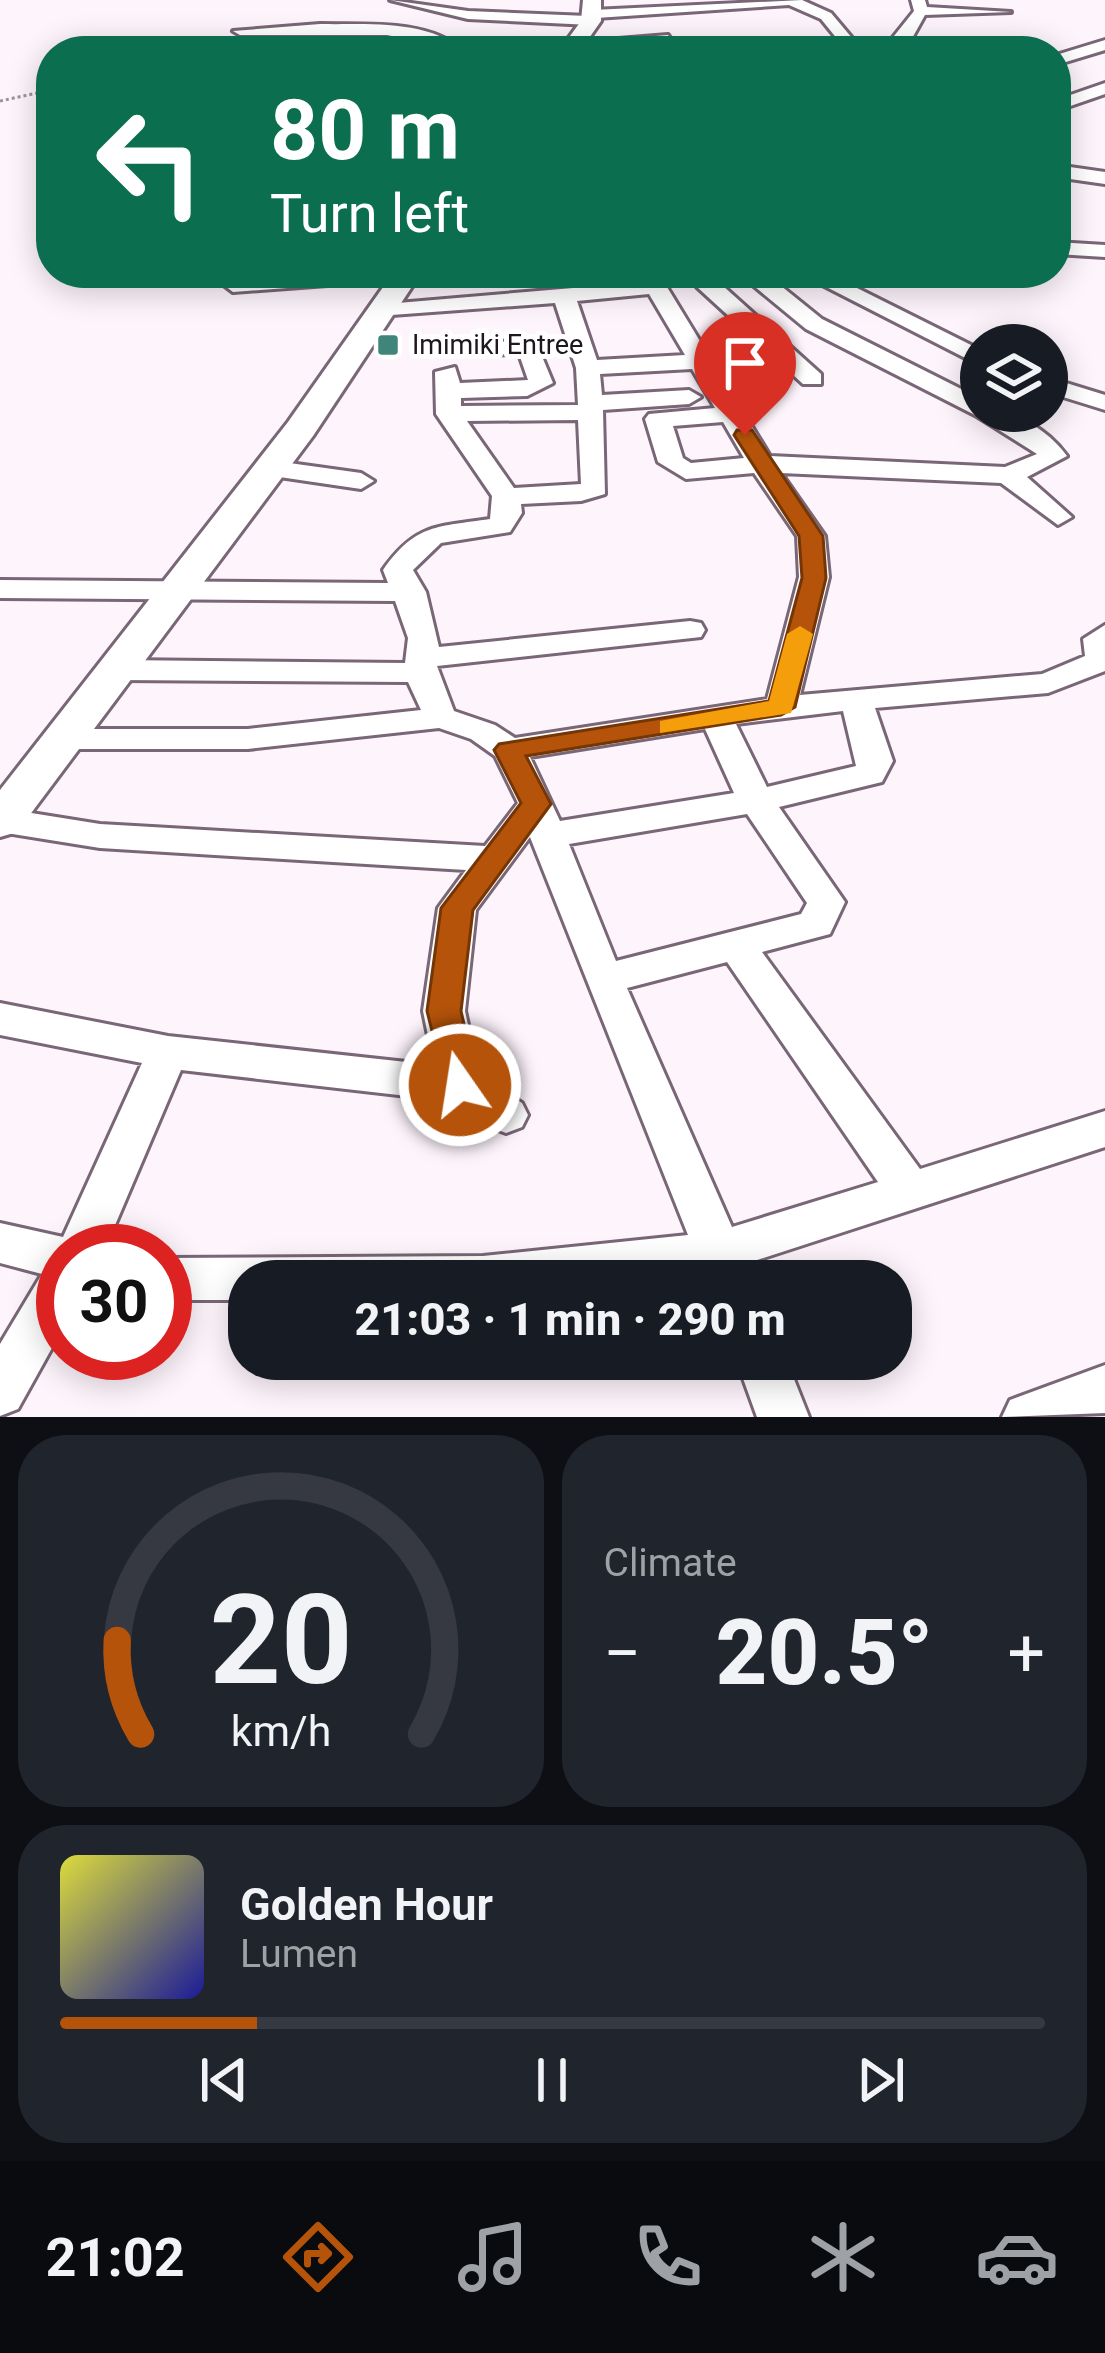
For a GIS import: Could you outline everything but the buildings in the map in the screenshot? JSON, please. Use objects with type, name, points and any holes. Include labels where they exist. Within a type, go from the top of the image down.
[{"type":"street","points":[[398,0],[463,14],[669,33]]},
{"type":"street","points":[[569,0],[586,22]]},
{"type":"street","points":[[586,22],[794,0],[826,16],[843,36]]},
{"type":"street","points":[[905,36],[920,6],[1004,12]]},
{"type":"street","points":[[240,31],[422,36]]},
{"type":"street","points":[[1071,55],[1105,45]]},
{"type":"street","points":[[1071,100],[1105,88]]},
{"type":"street","points":[[1071,154],[1089,154]]},
{"type":"street","points":[[1071,173],[1105,178]]},
{"type":"street","points":[[1071,249],[1105,251]]},
{"type":"street","points":[[324,288],[369,289],[453,305],[646,288]]},
{"type":"street","points":[[657,288],[724,405],[811,536],[814,578],[781,707]]},
{"type":"street","points":[[713,288],[812,379]]},
{"type":"street","points":[[770,288],[814,324],[960,398]]},
{"type":"street","points":[[840,288],[960,348]]},
{"type":"street","points":[[0,820],[69,740],[182,584],[275,469],[369,289]]},
{"type":"street","points":[[506,496],[581,494],[595,488],[588,368],[564,296]]},
{"type":"street","points":[[441,718],[421,666],[424,638],[404,581],[424,539],[450,530],[500,526],[508,513],[506,496],[448,402],[453,305]]},
{"type":"street","points":[[448,402],[541,383],[528,347],[450,348]]},
{"type":"street","points":[[588,368],[700,361]]},
{"type":"street","points":[[1068,391],[1105,403]]},
{"type":"street","points":[[448,402],[658,419],[724,405]]},
{"type":"street","points":[[591,412],[724,405]]},
{"type":"street","points":[[658,419],[671,463],[679,470],[761,464],[1008,475],[1054,456],[1021,432]]},
{"type":"street","points":[[275,469],[361,481]]},
{"type":"street","points":[[1008,475],[1058,517]]},
{"type":"street","points":[[0,589],[404,581]]},
{"type":"street","points":[[118,670],[421,666],[690,630]]},
{"type":"street","points":[[508,750],[781,707],[1048,683],[1098,662],[1103,652],[1099,639],[1105,634]]},
{"type":"street","points":[[460,1085],[444,1011],[447,960],[457,908],[498,860],[542,819],[756,801],[869,774],[876,761],[856,700]]},
{"type":"street","points":[[69,740],[248,739],[441,718],[483,732],[508,750],[542,819],[603,979],[722,1260]]},
{"type":"street","points":[[603,979],[816,924],[826,902],[756,801],[717,720]]},
{"type":"street","points":[[0,820],[100,836],[498,860]]},
{"type":"street","points":[[736,945],[910,1191]]},
{"type":"street","points":[[0,1019],[168,1052],[460,1085],[506,1115]]},
{"type":"street","points":[[92,1224],[168,1052]]},
{"type":"street","points":[[740,1260],[910,1191],[1105,1130]]},
{"type":"street","points":[[0,1244],[36,1252]]},
{"type":"street","points":[[192,1279],[228,1279]]},
{"type":"street","points":[[0,1392],[36,1329]]},
{"type":"street","points":[[768,1380],[783,1417]]},
{"type":"street","points":[[1028,1417],[1105,1389]]},
{"type":"path","points":[[0,101],[36,93]]},
{"type":"slow traffic","points":[[670,727],[781,707],[800,634]]},
{"type":"place","name":"Imimiki Entree","points":[[388,345]]},
{"type":"route","points":[[460,1085],[444,1011],[457,908],[498,860],[536,804],[508,750],[781,707],[814,578],[811,536],[745,435]]}]
